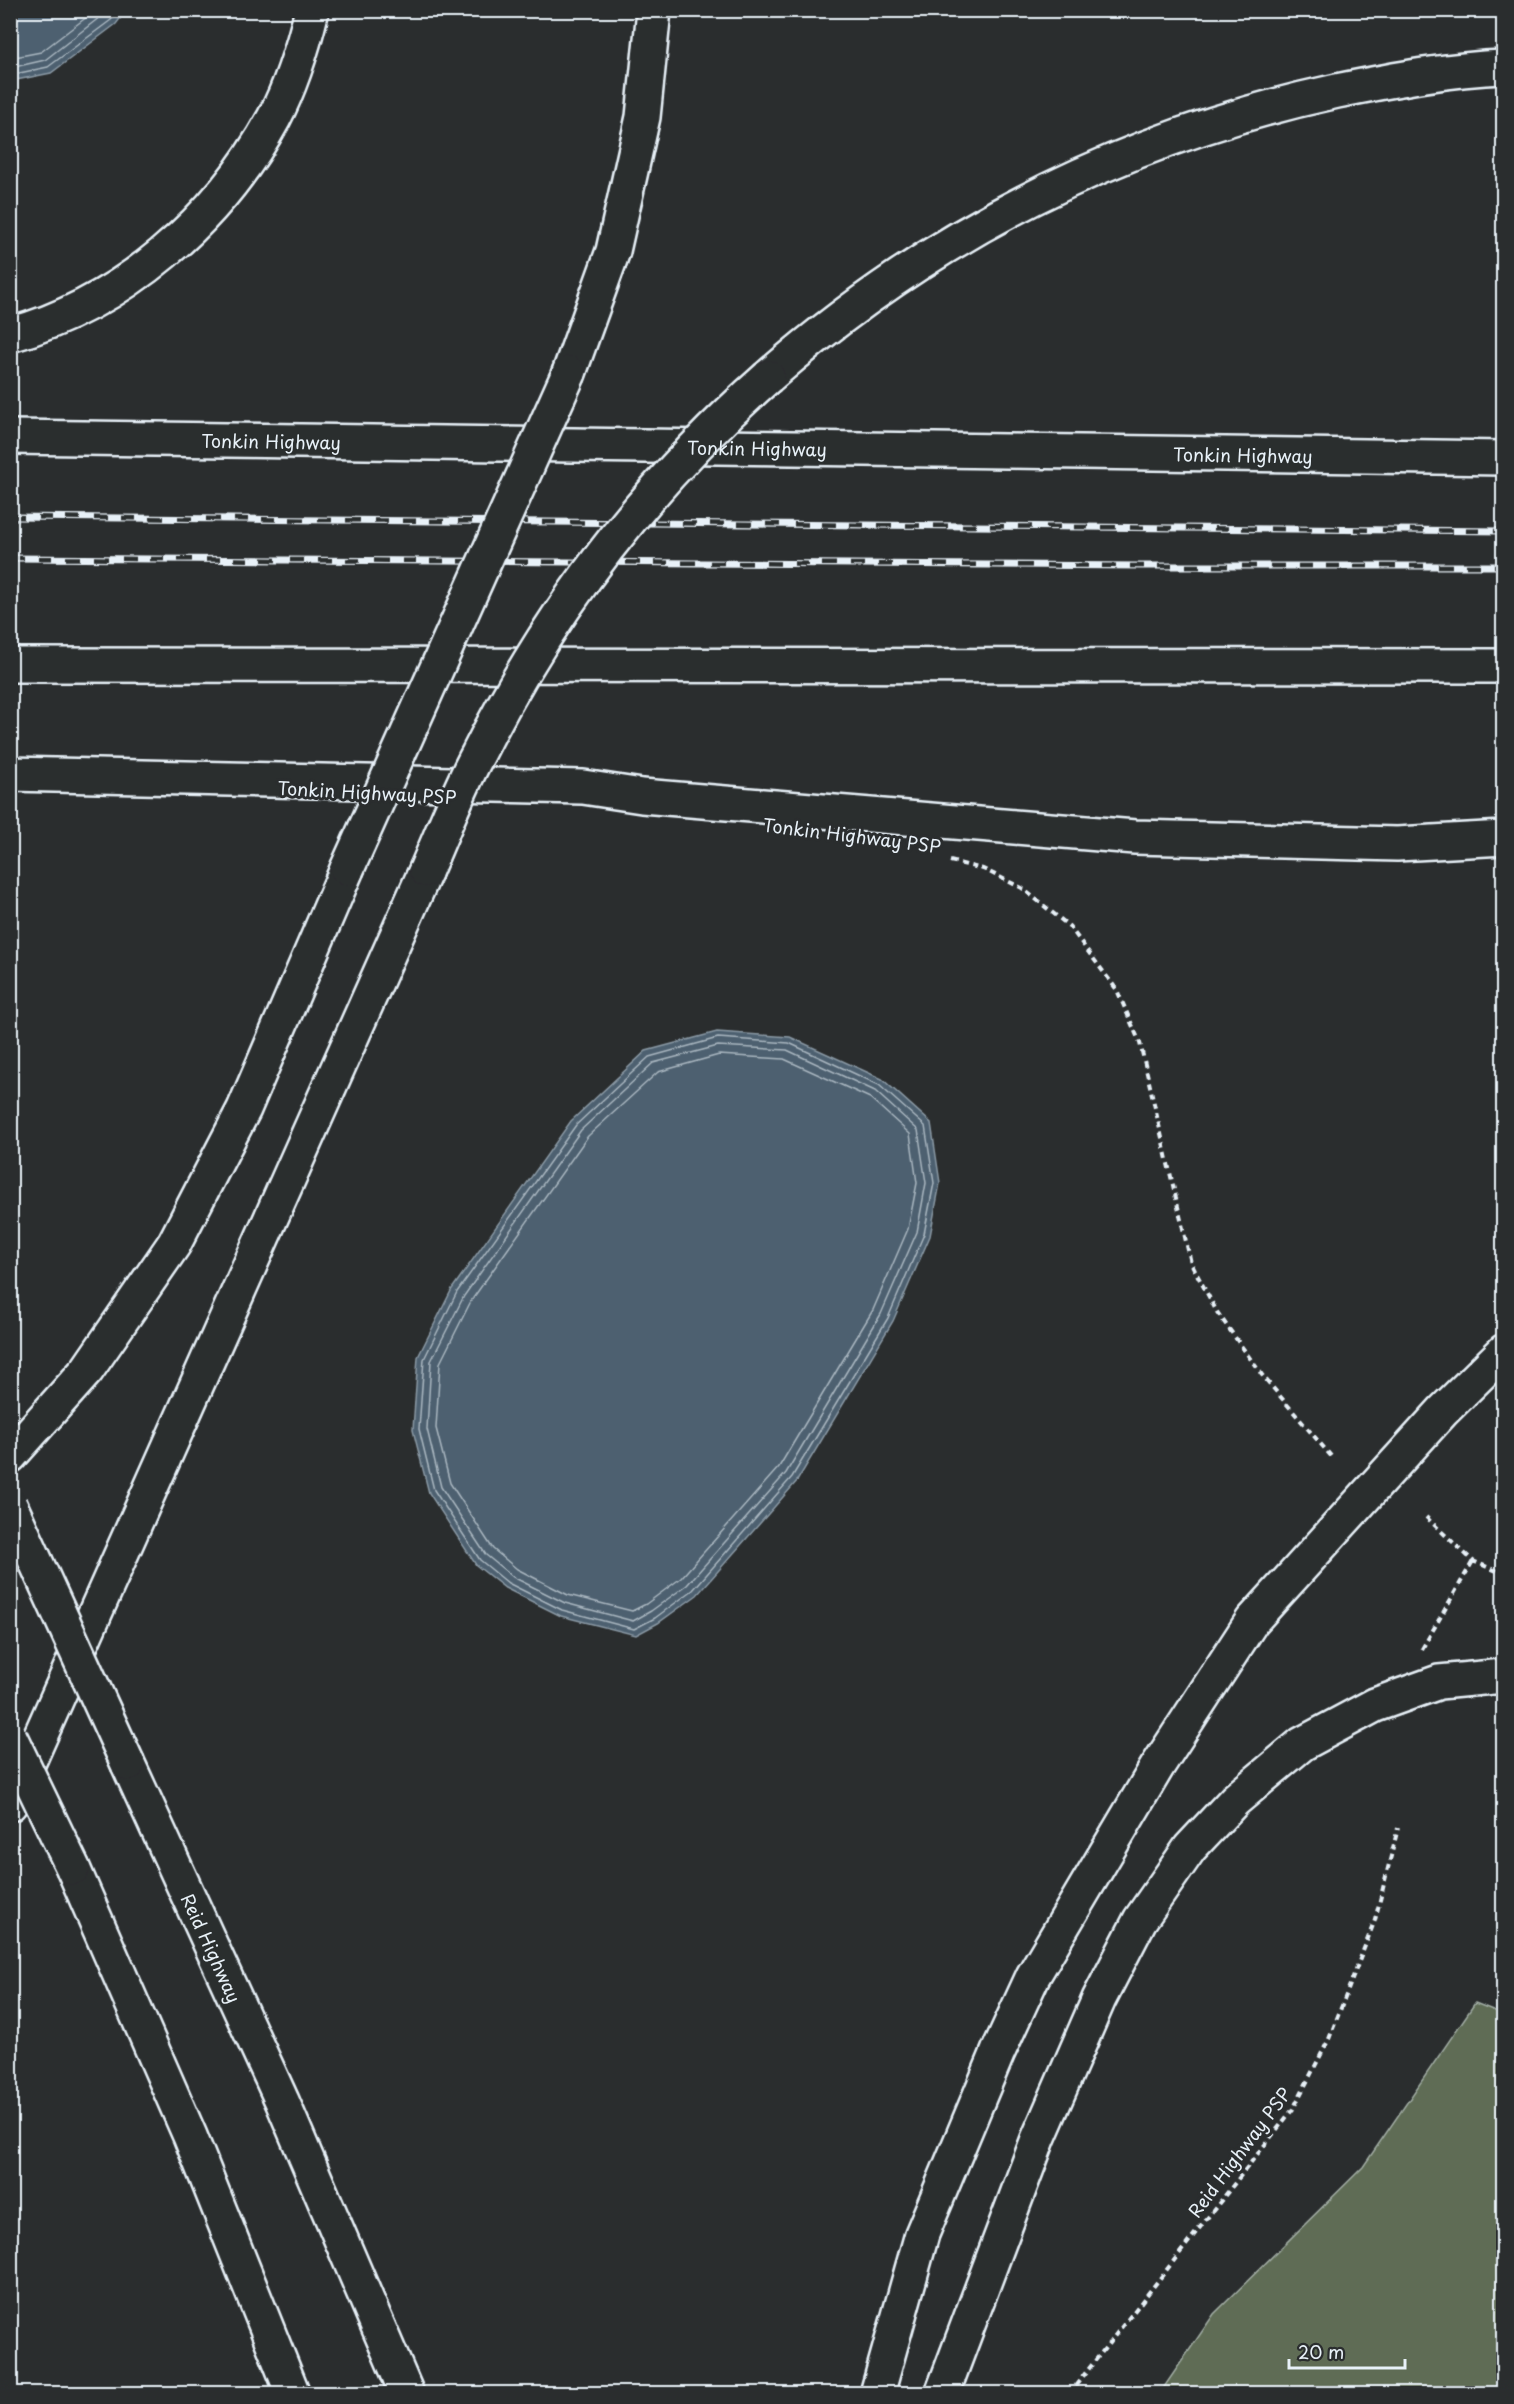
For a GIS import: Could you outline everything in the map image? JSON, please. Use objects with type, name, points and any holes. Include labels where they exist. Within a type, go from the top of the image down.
[{"type":"highway","points":[[10,334],[33,328],[93,301],[149,266],[198,223],[241,173],[275,116],[300,56],[312,10]]},
{"type":"highway","points":[[10,1456],[87,1370],[174,1244],[244,1109],[347,869],[569,373],[613,251],[643,117],[654,10]]},
{"type":"highway","points":[[10,1804],[477,754],[530,660],[589,571],[656,488],[730,411],[768,377],[811,340],[897,276],[987,220],[1083,172],[1183,133],[1285,103],[1389,80],[1503,68]]},
{"type":"highway","name":"Tonkin Highway","points":[[10,437],[1503,458]]},
{"type":"highway","points":[[10,665],[1503,666]]},
{"type":"highway","points":[[10,774],[584,787],[642,796],[1135,837],[1396,844],[1503,838]]},
{"type":"highway","points":[[877,2394],[922,2234],[998,2052],[1033,1976],[1157,1767],[1252,1621],[1443,1411],[1503,1351]]},
{"type":"highway","name":"Reid Highway","points":[[10,1505],[282,2101],[407,2394]]},
{"type":"highway","points":[[942,2394],[1038,2139],[1099,1999],[1140,1920],[1190,1848],[1235,1800],[1302,1744],[1375,1705],[1439,1682],[1503,1676]]},
{"type":"highway","points":[[10,1737],[73,1868],[190,2136],[293,2394]]},
{"type":"path","name":"Tonkin Highway PSP","points":[[939,859],[983,869],[1022,888],[1069,926],[1118,990],[1140,1043],[1191,1263],[1217,1312],[1262,1375],[1330,1456]]},
{"type":"path","points":[[1426,1518],[1473,1561],[1503,1574]]},
{"type":"path","points":[[1419,1655],[1473,1561]]},
{"type":"path","name":"Reid Highway PSP","points":[[1069,2394],[1293,2109],[1329,2039],[1366,1942],[1398,1828]]},
{"type":"green space","points":[[1475,2003],[1503,2014],[1503,2393],[1160,2393],[1214,2314],[1363,2167]]},
{"type":"water","points":[[10,11],[126,11],[116,24],[51,73],[11,81]]},
{"type":"water","points":[[717,1032],[790,1037],[882,1079],[931,1123],[940,1183],[930,1236],[893,1321],[797,1481],[697,1595],[658,1623],[636,1635],[561,1616],[505,1588],[476,1565],[429,1493],[413,1430],[418,1357],[452,1289],[571,1121],[646,1051]]},
{"type":"railway","points":[[10,517],[1504,531]]},
{"type":"railway","points":[[10,558],[1141,566],[1504,566]]}]
